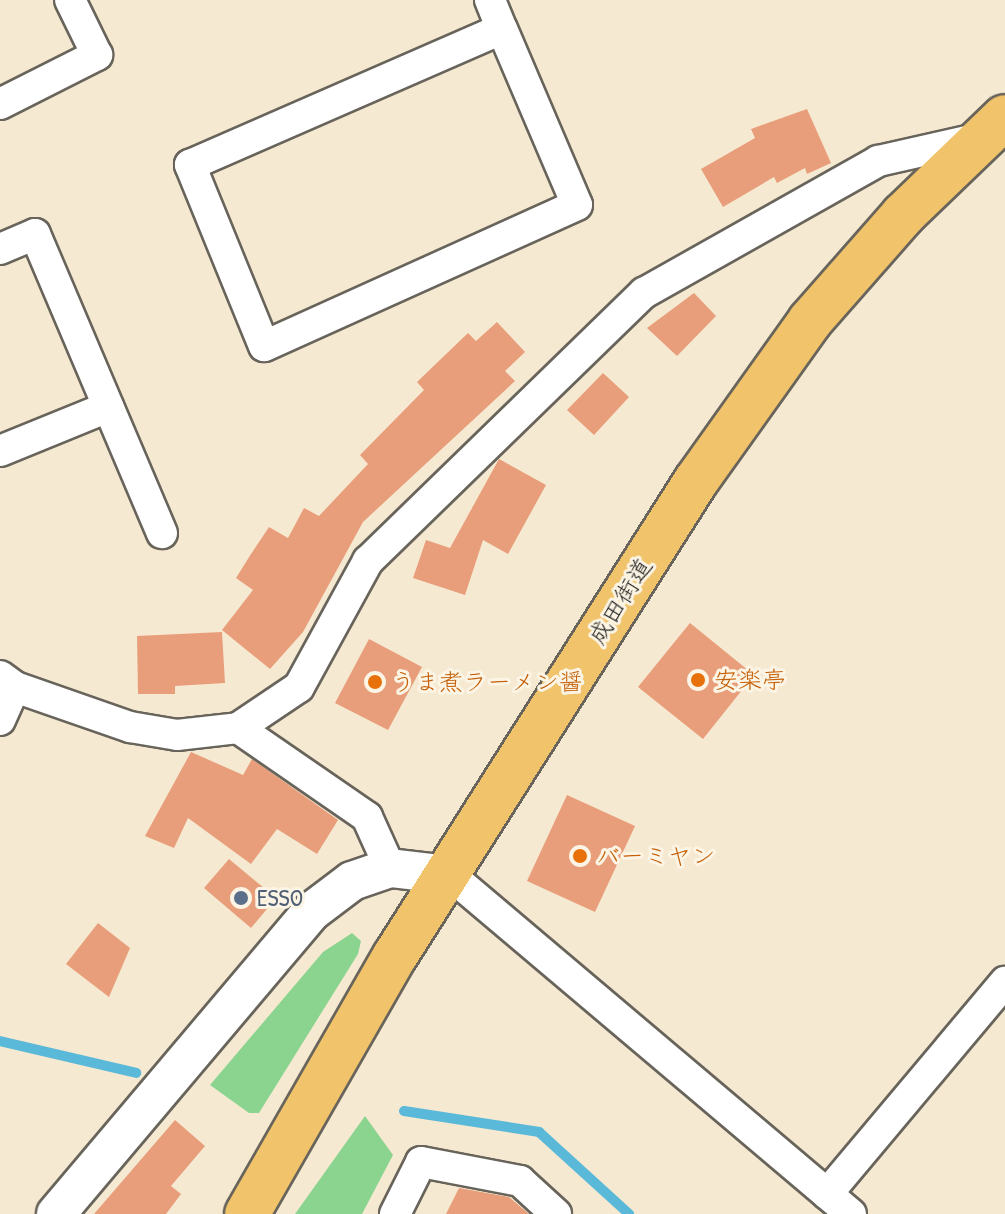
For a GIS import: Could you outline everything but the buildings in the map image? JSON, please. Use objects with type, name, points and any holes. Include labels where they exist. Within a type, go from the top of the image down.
[{"type":"highway","name":"成田街道","points":[[247,1214],[395,956],[450,875],[696,481],[810,321],[903,215],[993,128]]},
{"type":"street","points":[[0,104],[97,55],[70,0]]},
{"type":"street","points":[[490,0],[577,205],[264,346],[190,165],[502,29]]},
{"type":"street","points":[[0,720],[8,682],[130,727],[177,735],[238,728],[299,687],[368,561],[644,293],[878,161],[993,128]]},
{"type":"street","points":[[0,249],[35,234],[162,533]]},
{"type":"street","points":[[0,451],[108,407]]},
{"type":"street","points":[[238,728],[367,817],[390,868]]},
{"type":"street","points":[[56,1214],[311,912],[352,881],[390,868],[450,875],[851,1214]]},
{"type":"street","points":[[827,1194],[1005,982]]},
{"type":"street","points":[[395,1214],[421,1162],[520,1181],[556,1214]]},
{"type":"green space","points":[[352,933],[361,941],[358,954],[259,1113],[249,1113],[210,1085],[323,952]]},
{"type":"green space","points":[[365,1116],[393,1155],[362,1214],[295,1214]]},
{"type":"waterway","points":[[0,1041],[136,1073]]},
{"type":"waterway","points":[[404,1111],[539,1132],[629,1214]]},
{"type":"place","name":"安楽亭","points":[[698,680]]},
{"type":"place","name":"うま煮ラーメン醤","points":[[375,682]]},
{"type":"place","name":"バーミヤン","points":[[580,856]]},
{"type":"place","name":"ESSO","points":[[241,898]]}]
